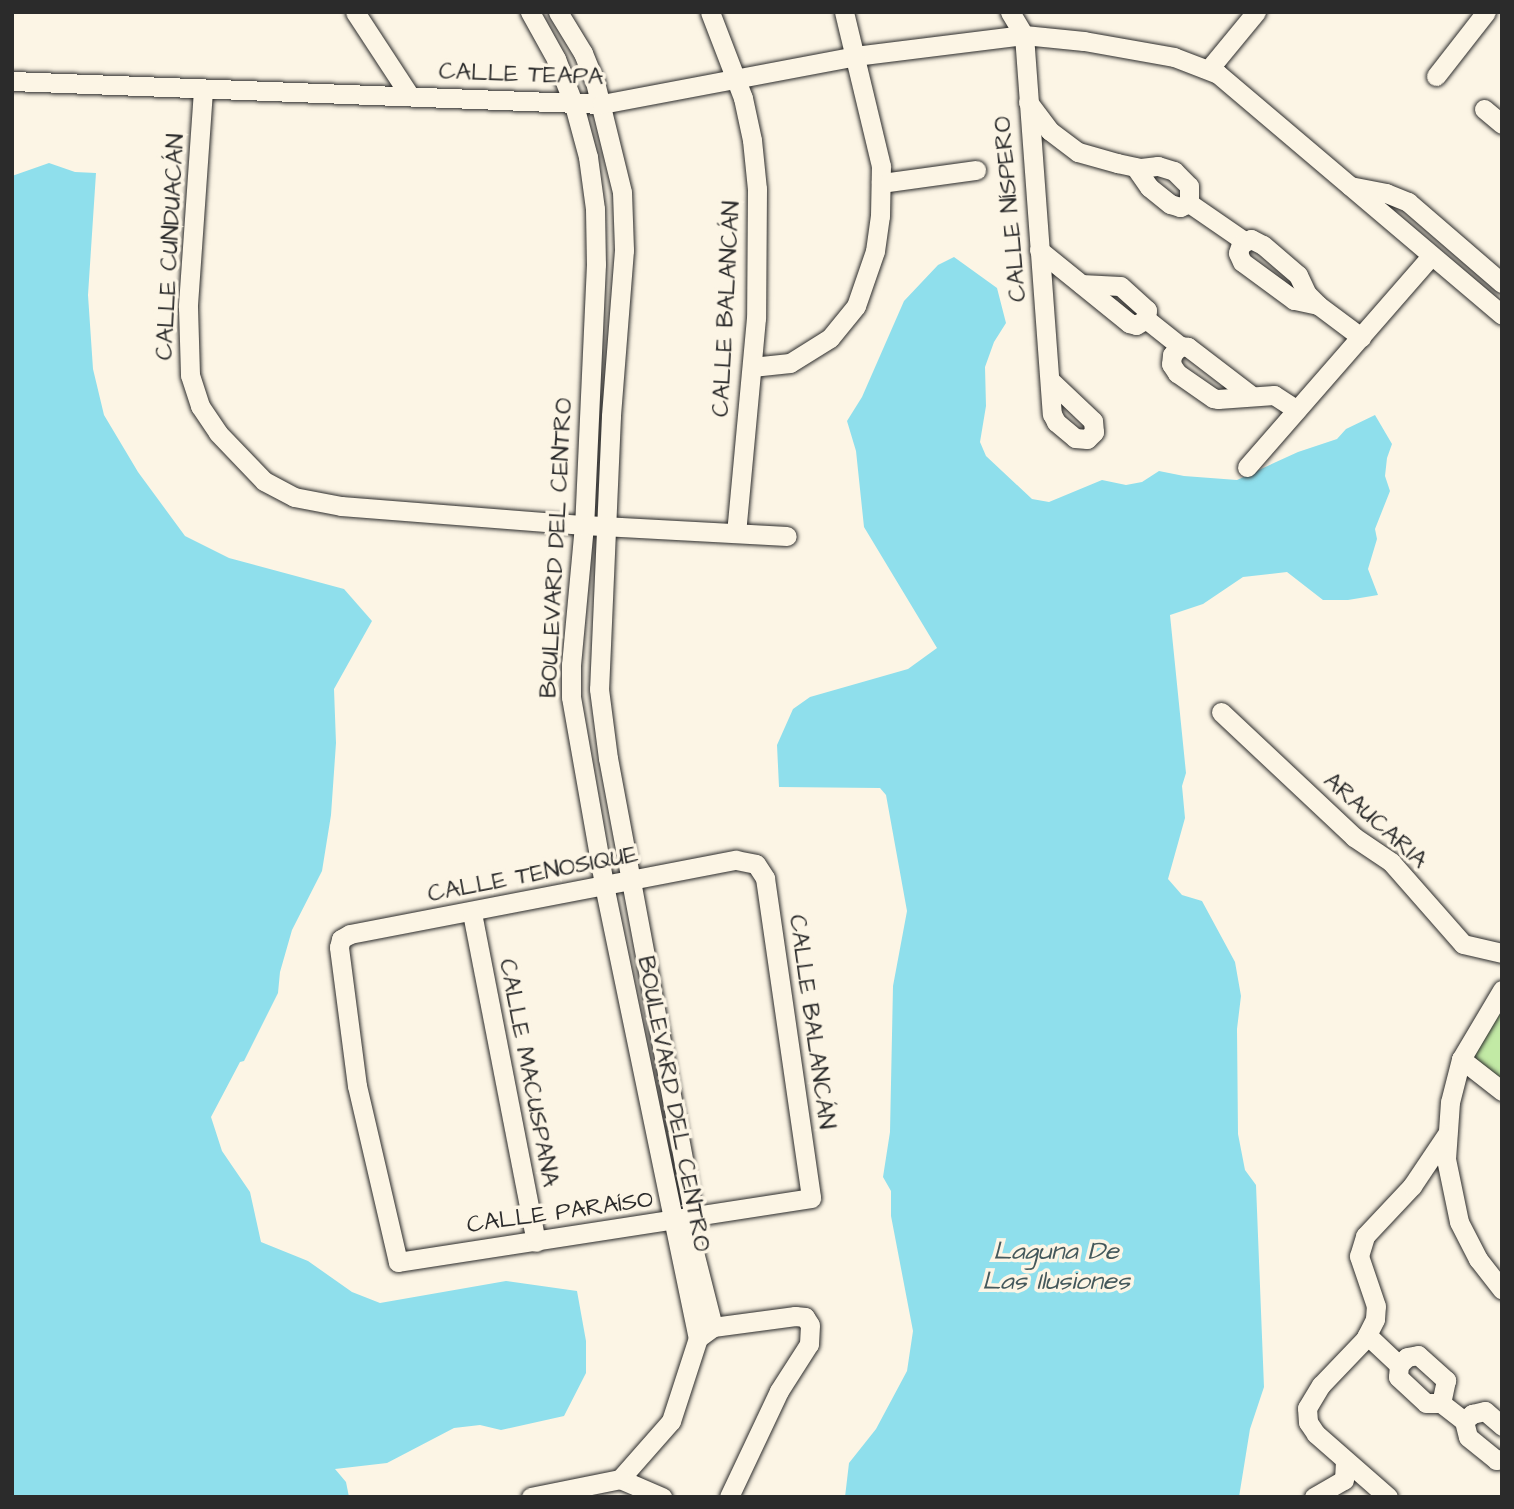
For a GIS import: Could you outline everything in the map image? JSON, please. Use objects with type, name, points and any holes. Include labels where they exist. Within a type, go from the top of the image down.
[{"type":"street","points":[[355,12],[410,96]]},
{"type":"street","name":"BOULEVARD DEL CENTRO","points":[[530,12],[556,59],[574,104],[593,183],[596,235],[584,525],[570,690],[604,885],[673,1222],[685,1247],[705,1333]]},
{"type":"street","name":"BOULEVARD DEL CENTRO","points":[[558,12],[583,53],[602,104],[620,182],[624,250],[612,396],[598,689],[608,758],[693,1219],[685,1247]]},
{"type":"street","name":"CALLE BALANCÁN","points":[[710,12],[738,79],[752,140],[757,189],[758,258],[752,367],[736,532]]},
{"type":"street","points":[[752,367],[776,366],[802,358],[830,338],[850,314],[875,251],[881,183],[879,156],[845,12]]},
{"type":"street","points":[[1010,12],[1024,35]]},
{"type":"street","points":[[1256,12],[1209,69],[1502,315]]},
{"type":"street","points":[[1436,76],[1486,12]]},
{"type":"street","name":"CALLE TEAPA","points":[[12,81],[602,104],[855,56],[1024,35],[1126,48],[1174,57],[1209,69]]},
{"type":"street","name":"CALLE NÍSPERO","points":[[1024,35],[1050,380]]},
{"type":"street","name":"CALLE CUNDUACÁN","points":[[203,90],[188,307],[188,362],[200,406],[230,449],[273,487],[305,500],[584,525],[606,524],[787,536]]},
{"type":"street","points":[[1027,100],[1041,121],[1072,148],[1100,160],[1135,167],[1158,166],[1174,171],[1189,186],[1189,203]]},
{"type":"street","points":[[1483,109],[1502,124]]},
{"type":"street","points":[[1135,167],[1145,183],[1170,204],[1180,207],[1189,203]]},
{"type":"street","points":[[881,183],[976,170]]},
{"type":"street","points":[[1342,181],[1408,202],[1502,282],[1485,302]]},
{"type":"street","points":[[1189,203],[1244,241],[1238,253],[1242,262],[1294,300],[1318,305],[1361,337]]},
{"type":"street","points":[[1039,250],[1129,323],[1136,325],[1146,319],[1252,396]]},
{"type":"street","points":[[1247,467],[1431,256]]},
{"type":"street","points":[[1180,346],[1170,359],[1173,368],[1207,395],[1218,399],[1274,395],[1297,410]]},
{"type":"street","name":"ARAUCARIA","points":[[1221,712],[1354,837],[1391,862],[1463,944],[1502,953]]},
{"type":"street","name":"CALLE TENOSIQUE","points":[[398,1262],[358,1095],[340,953],[341,939],[350,934],[471,913],[736,860],[748,862]]},
{"type":"street","name":"CALLE BALANCÁN","points":[[748,862],[759,866],[765,878],[811,1198]]},
{"type":"street","name":"CALLE MACUSPANA","points":[[471,913],[536,1242]]},
{"type":"street","points":[[1502,990],[1461,1059],[1450,1102],[1447,1134],[1448,1180],[1455,1212],[1478,1259],[1502,1290]]},
{"type":"street","points":[[1461,1059],[1502,1091]]},
{"type":"street","points":[[1388,1497],[1311,1429],[1307,1415],[1313,1395],[1367,1335],[1376,1319],[1376,1306],[1359,1256],[1361,1244],[1373,1225],[1418,1178],[1447,1134]]},
{"type":"street","name":"CALLE PARAÍSO","points":[[398,1262],[693,1219],[811,1198]]},
{"type":"street","points":[[620,1479],[671,1421],[705,1333],[801,1316],[807,1320],[811,1336],[779,1391],[729,1497]]},
{"type":"street","points":[[1367,1335],[1399,1365]]},
{"type":"street","points":[[1502,1426],[1485,1411],[1472,1414],[1454,1413],[1426,1403],[1398,1377],[1399,1365],[1407,1357],[1418,1355],[1446,1380],[1454,1413],[1468,1437],[1496,1460],[1502,1458]]},
{"type":"street","points":[[1314,1497],[1344,1480],[1345,1461]]},
{"type":"street","points":[[531,1497],[620,1479],[662,1497]]},
{"type":"green space","points":[[1502,996],[1502,1086],[1466,1057]]},
{"type":"water","points":[[49,163],[75,172],[96,173],[88,295],[93,369],[104,415],[138,472],[185,536],[229,558],[344,589],[372,621],[334,689],[336,743],[331,815],[322,871],[292,930],[280,972],[278,993],[244,1061],[240,1062],[211,1117],[222,1151],[250,1192],[261,1242],[308,1261],[352,1292],[380,1303],[506,1281],[577,1291],[586,1341],[586,1373],[564,1416],[501,1430],[480,1425],[454,1428],[387,1463],[335,1469],[346,1482],[349,1497],[12,1497],[12,176]]},
{"type":"water","name":"Laguna De Las Ilusiones","points":[[954,257],[997,288],[1006,323],[994,342],[985,367],[986,406],[980,442],[986,456],[1032,499],[1049,502],[1102,480],[1126,485],[1142,482],[1159,471],[1184,476],[1237,480],[1298,452],[1337,439],[1346,429],[1375,415],[1392,444],[1385,476],[1390,491],[1375,529],[1377,539],[1368,569],[1378,595],[1348,600],[1323,600],[1287,572],[1243,577],[1203,604],[1170,615],[1186,773],[1182,786],[1185,818],[1168,879],[1182,895],[1202,901],[1235,962],[1241,996],[1237,1029],[1238,1134],[1245,1170],[1256,1185],[1264,1387],[1250,1429],[1239,1497],[845,1497],[849,1463],[876,1429],[907,1371],[913,1331],[891,1216],[891,1191],[883,1177],[890,1132],[893,986],[907,911],[886,795],[880,788],[779,787],[777,745],[793,709],[810,697],[908,669],[937,648],[864,527],[856,451],[847,421],[862,397],[904,301],[938,265]]}]
